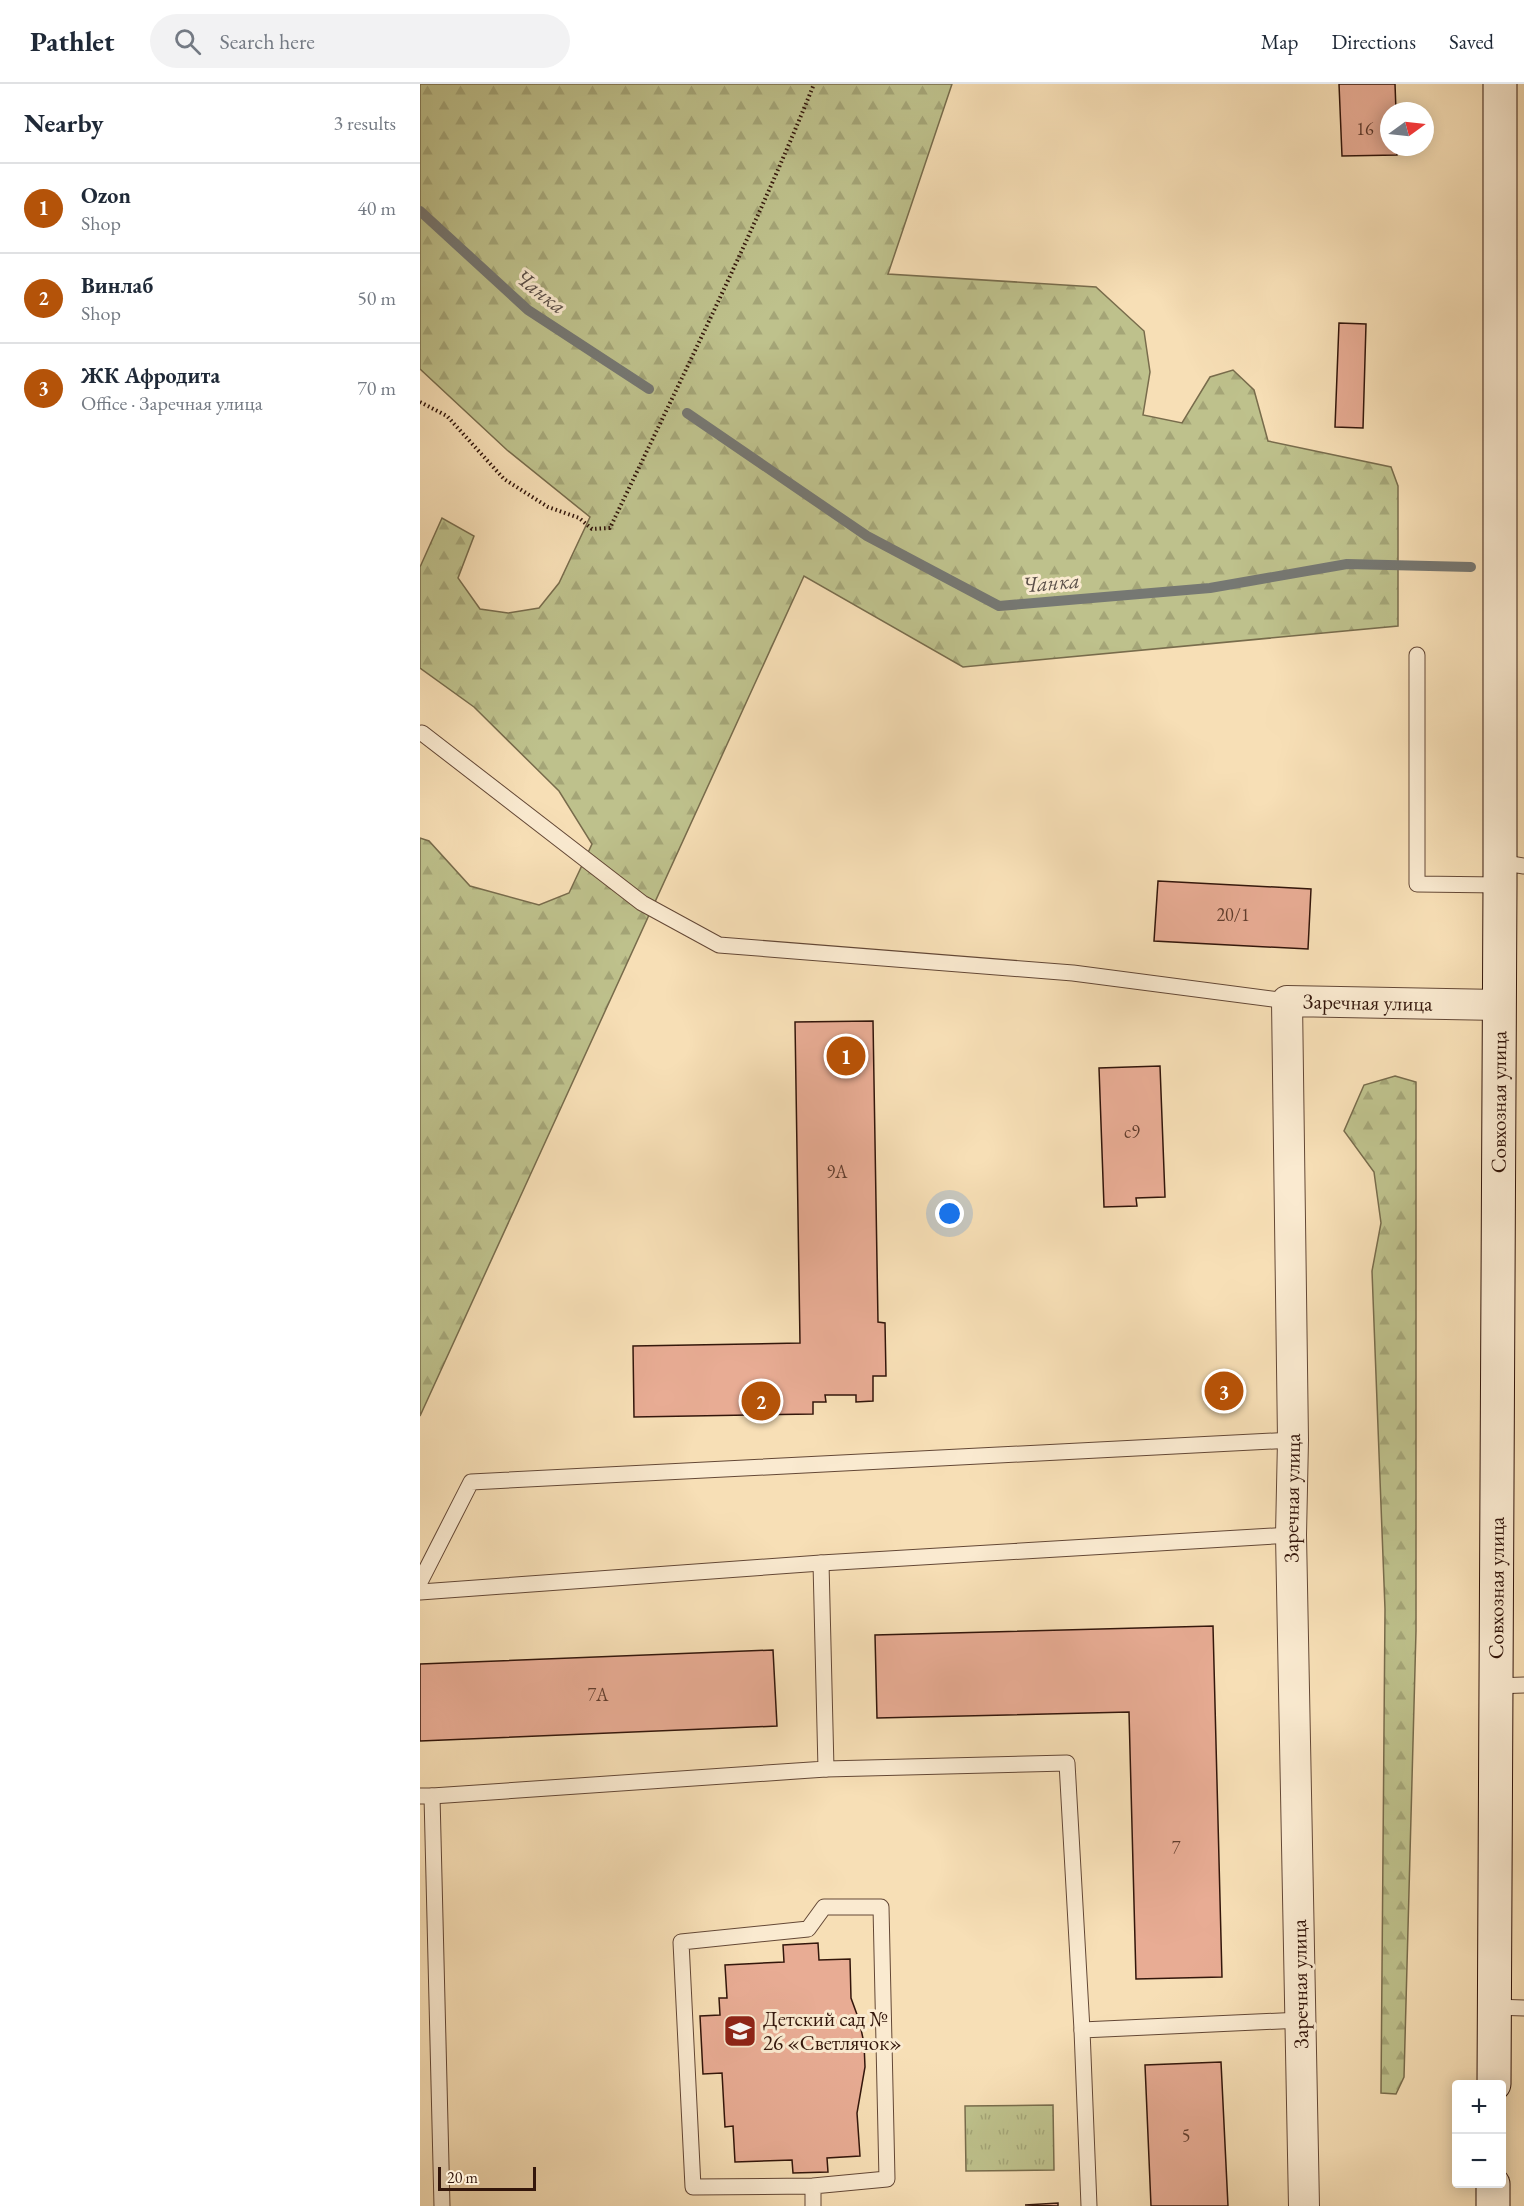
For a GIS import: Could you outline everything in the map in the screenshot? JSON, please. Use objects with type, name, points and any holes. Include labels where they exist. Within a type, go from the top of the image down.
[{"type":"main road","name":"Совхозная улица","points":[[1495,2080],[1509,2007],[1510,1686],[1499,1005],[1508,871],[1500,84]]},
{"type":"main road","points":[[1493,2188],[1493,2206]]},
{"type":"street","name":"Заречная улица","points":[[1304,2206],[1291,1535],[1293,1440],[1287,1001],[1499,1005]]},
{"type":"lane","points":[[1417,655],[1417,884],[1508,871]]},
{"type":"lane","points":[[422,733],[642,903],[719,945],[1073,973],[1287,1001]]},
{"type":"lane","points":[[420,1582],[471,1482],[1293,1440]]},
{"type":"lane","points":[[420,1592],[821,1563],[1291,1535]]},
{"type":"lane","points":[[821,1563],[826,1769]]},
{"type":"lane","points":[[442,2206],[426,1796],[826,1769],[1067,1762],[1089,2206]]},
{"type":"lane","points":[[824,1907],[881,1907],[887,2179],[813,2186],[693,2187],[681,1942],[808,1929],[824,1907]]},
{"type":"lane","points":[[1082,2030],[1301,2020]]},
{"type":"lane","points":[[813,2186],[813,2206]]},
{"type":"path","points":[[420,402],[447,416],[504,479],[548,507],[579,519],[592,530],[610,528],[749,234],[787,151],[814,84]]},
{"type":"green space","points":[[420,84],[952,84],[888,274],[1096,287],[1144,331],[1150,372],[1143,415],[1182,423],[1210,377],[1233,370],[1254,390],[1268,441],[1391,467],[1398,486],[1398,626],[963,667],[804,576],[420,1416],[420,838],[429,841],[470,886],[539,905],[569,893],[592,844],[559,791],[474,707],[420,668],[420,567],[442,518],[474,536],[458,578],[480,609],[508,613],[539,608],[559,583],[590,517],[507,450],[420,369]]},
{"type":"green space","points":[[1395,1076],[1416,1082],[1416,1631],[1404,2077],[1396,2094],[1381,2093],[1385,1609],[1372,1271],[1381,1223],[1374,1172],[1344,1131],[1364,1085]]},
{"type":"green space","points":[[1053,2105],[1054,2170],[966,2171],[965,2106]]},
{"type":"building","points":[[1339,84],[1395,84],[1396,102],[1380,102],[1380,155],[1342,156]]},
{"type":"building","points":[[1339,323],[1366,324],[1363,428],[1335,427]]},
{"type":"building","points":[[1158,881],[1311,889],[1308,949],[1154,941]]},
{"type":"building","points":[[873,1021],[878,1322],[885,1323],[886,1376],[873,1376],[873,1401],[856,1402],[856,1395],[825,1395],[826,1402],[813,1402],[813,1414],[634,1417],[633,1346],[800,1343],[795,1022]]},
{"type":"building","points":[[1160,1066],[1165,1197],[1136,1198],[1137,1206],[1104,1207],[1099,1068]]},
{"type":"building","points":[[1213,1626],[1222,1977],[1136,1979],[1129,1712],[877,1718],[875,1635]]},
{"type":"building","points":[[773,1650],[777,1726],[420,1741],[420,1664]]},
{"type":"building","points":[[818,1943],[819,1960],[850,1959],[851,1998],[864,2043],[865,2067],[857,2113],[860,2156],[827,2158],[828,2172],[793,2173],[792,2160],[735,2162],[733,2126],[725,2127],[722,2073],[703,2074],[700,2016],[720,2015],[719,1998],[727,1998],[725,1965],[784,1962],[783,1945]]},
{"type":"building","points":[[1221,2062],[1228,2206],[1151,2206],[1145,2065]]},
{"type":"building","points":[[1058,2203],[1058,2206],[1025,2205]]},
{"type":"waterway","name":"Чанка","points":[[420,211],[528,310],[649,389]]},
{"type":"waterway","name":"Чанка","points":[[687,413],[867,536],[999,606],[1210,588],[1347,564],[1471,567]]},
{"type":"place","name":"Ozon","points":[[846,1056]]},
{"type":"place","name":"ЖК Афродита","points":[[1224,1391]]},
{"type":"place","name":"Винлаб","points":[[761,1401]]},
{"type":"place","name":"Детский сад № 26 «Светлячок»","points":[[740,2031]]}]
